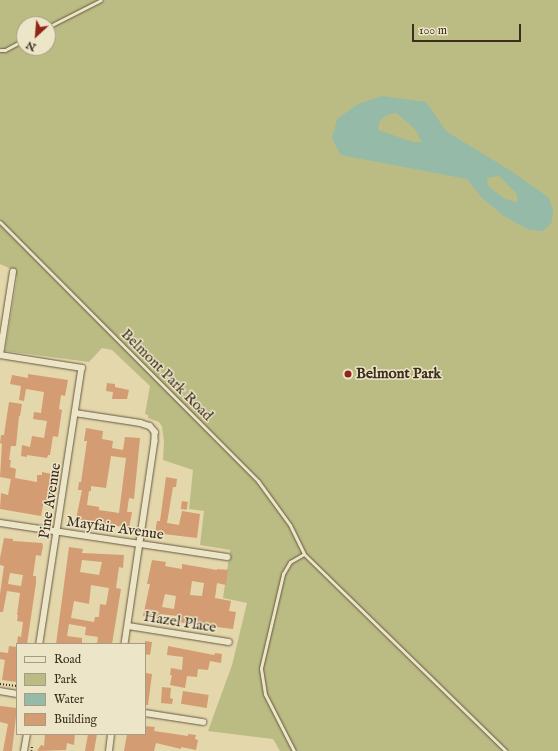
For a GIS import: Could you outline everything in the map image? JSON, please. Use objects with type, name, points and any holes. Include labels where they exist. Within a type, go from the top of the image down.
[{"type":"street","points":[[0,355],[13,272]]},
{"type":"street","name":"Pine Avenue","points":[[0,355],[82,368],[40,643]]},
{"type":"street","points":[[76,413],[140,423],[150,426],[155,432],[155,441],[125,643]]},
{"type":"street","name":"Mayfair Avenue","points":[[0,523],[227,557]]},
{"type":"street","name":"Hazel Place","points":[[128,626],[229,642]]},
{"type":"street","points":[[0,691],[16,694]]},
{"type":"street","points":[[146,713],[203,722]]},
{"type":"street","points":[[24,751],[27,735]]},
{"type":"street","points":[[109,751],[111,735]]},
{"type":"lane","points":[[56,24],[102,0]]},
{"type":"lane","points":[[0,50],[5,50],[16,44]]},
{"type":"lane","name":"Belmont Park Road","points":[[0,222],[258,481],[290,525],[304,554],[506,751]]},
{"type":"lane","points":[[294,751],[265,694],[261,668],[283,574],[290,562],[304,554]]},
{"type":"path","points":[[0,684],[16,686]]},
{"type":"green space","name":"Belmont Park","points":[[0,0],[558,0],[558,751],[280,751],[273,739],[208,731],[232,665],[247,603],[223,598],[230,550],[200,545],[204,511],[189,509],[193,470],[163,460],[164,442],[162,427],[159,422],[148,418],[148,415],[145,414],[150,386],[112,350],[102,348],[89,362],[5,351],[17,277],[9,268],[0,264]]},
{"type":"water","points":[[382,96],[426,102],[446,131],[511,171],[548,197],[553,209],[552,222],[543,231],[527,229],[504,216],[482,198],[467,179],[341,155],[332,139],[337,119],[358,104]],"holes":[[[396,113],[415,129],[422,142],[413,142],[378,130],[380,120],[387,115]],[[499,176],[517,194],[517,202],[505,199],[488,186],[487,178]]]},
{"type":"building","points":[[28,374],[68,380],[65,396],[61,395],[59,409],[62,410],[58,437],[53,436],[50,455],[48,455],[47,458],[27,455],[27,457],[21,456],[22,445],[30,447],[32,436],[44,438],[47,421],[33,419],[34,412],[41,413],[44,392],[26,389],[24,401],[19,400],[21,386],[10,384],[12,375],[28,378]]},
{"type":"building","points":[[107,383],[115,384],[115,387],[129,390],[127,399],[112,399],[113,392],[106,391]]},
{"type":"building","points":[[9,402],[22,404],[19,416],[16,446],[11,446],[9,460],[11,460],[10,467],[16,469],[15,478],[37,482],[37,475],[42,475],[42,472],[52,474],[48,501],[44,500],[41,516],[0,509],[1,493],[8,495],[11,479],[0,477],[2,444],[0,443],[1,435],[4,435]]},
{"type":"building","points":[[86,428],[103,431],[102,439],[113,441],[112,448],[123,450],[125,437],[140,438],[134,499],[129,498],[127,512],[132,512],[129,528],[76,519],[82,490],[78,490],[79,482],[81,482],[87,441],[84,441]],"holes":[[[111,456],[126,458],[119,513],[99,510],[99,507],[87,505],[91,486],[106,488]]]},
{"type":"building","points":[[166,477],[177,479],[176,487],[173,487],[167,523],[179,525],[182,511],[200,514],[197,538],[155,533],[157,521],[160,521]]},
{"type":"building","points":[[182,501],[188,502],[187,510],[181,509]]},
{"type":"building","points":[[4,538],[13,539],[13,541],[42,543],[43,546],[41,556],[36,555],[33,576],[36,576],[36,583],[27,643],[17,643],[18,636],[21,637],[23,622],[17,621],[20,593],[7,591],[3,612],[0,612],[0,594],[4,566],[0,565]],"holes":[[[10,573],[23,575],[21,586],[8,584]]]},
{"type":"building","points":[[69,547],[83,549],[82,553],[124,555],[123,568],[119,567],[116,588],[121,589],[112,643],[97,643],[98,637],[85,635],[86,627],[69,624],[67,636],[82,638],[82,643],[56,643]],"holes":[[[82,560],[102,562],[99,575],[80,572]],[[91,585],[109,588],[106,605],[100,604],[99,617],[95,617],[94,622],[71,618],[74,601],[89,604]]]},
{"type":"building","points":[[152,560],[166,562],[165,566],[182,569],[182,564],[217,570],[228,570],[226,585],[217,583],[215,598],[231,601],[229,611],[236,612],[233,629],[177,622],[177,616],[160,614],[159,619],[143,616],[150,584],[147,584]],"holes":[[[192,581],[204,583],[202,596],[190,595]],[[165,594],[176,596],[174,609],[162,607]]]},
{"type":"building","points":[[145,641],[152,642],[150,655],[146,654]]},
{"type":"building","points":[[9,646],[16,647],[16,682],[2,680],[5,660],[0,659],[0,652],[8,653]]},
{"type":"building","points":[[168,646],[214,655],[215,653],[222,654],[221,663],[210,661],[208,670],[198,669],[197,677],[187,676],[185,688],[170,685],[172,675],[170,675],[171,668],[182,670],[183,657],[167,655]]},
{"type":"building","points":[[146,673],[152,674],[148,705],[146,705]]},
{"type":"building","points":[[162,687],[171,688],[170,698],[173,699],[172,704],[161,703]]},
{"type":"building","points":[[183,691],[209,695],[207,708],[181,704]]},
{"type":"building","points":[[0,706],[16,708],[12,751],[3,751],[8,724],[0,722]]},
{"type":"building","points":[[146,726],[155,727],[154,731],[188,736],[188,734],[196,735],[195,739],[198,740],[196,750],[181,747],[181,749],[156,743],[154,751],[124,751],[127,735],[146,735]]},
{"type":"building","points":[[45,735],[75,735],[74,745],[67,743],[66,750],[37,751],[41,745],[44,746]]},
{"type":"building","points":[[88,735],[97,735],[94,751],[85,751]]},
{"type":"place","name":"Belmont Park","points":[[348,374]]}]
